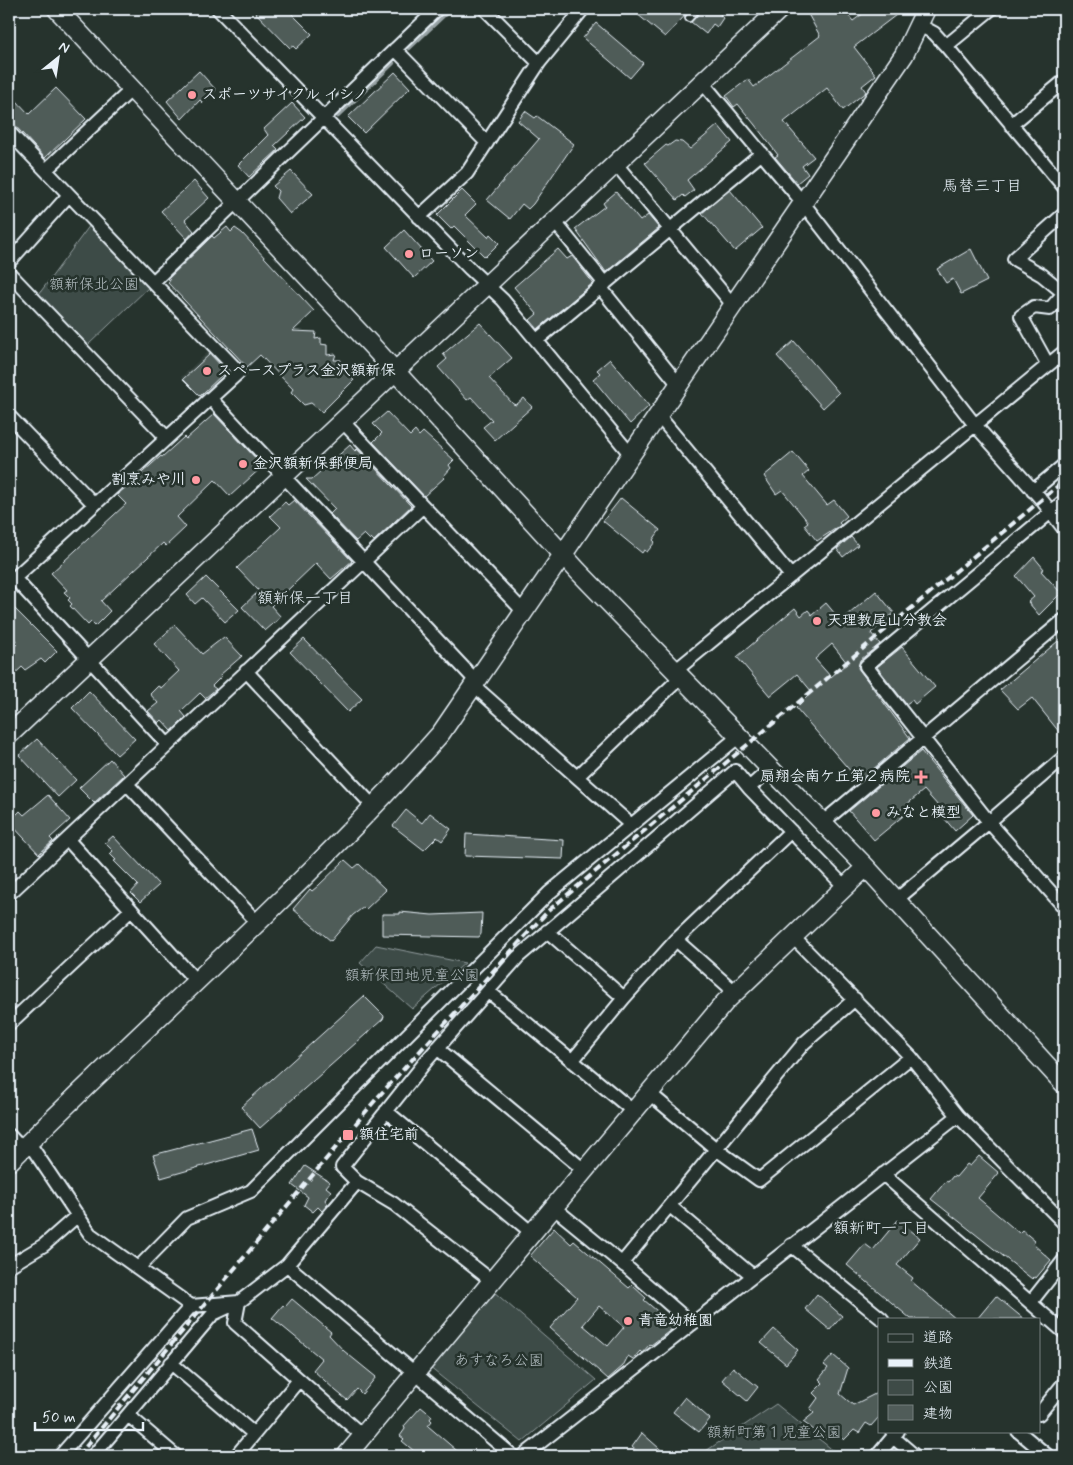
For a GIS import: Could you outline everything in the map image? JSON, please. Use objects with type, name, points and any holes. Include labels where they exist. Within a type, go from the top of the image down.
[{"type":"street","points":[[57,9],[395,371],[562,554],[769,770],[866,867],[1064,1084]]},
{"type":"street","points":[[218,9],[323,119],[504,300],[631,455]]},
{"type":"street","points":[[153,282],[437,9]]},
{"type":"street","points":[[485,9],[539,63]]},
{"type":"street","points":[[419,216],[467,173],[539,63],[583,9]]},
{"type":"street","points":[[9,735],[780,9]]},
{"type":"street","points":[[9,1162],[257,922],[373,806],[441,733],[904,55],[926,9]]},
{"type":"street","points":[[946,46],[991,9]]},
{"type":"street","points":[[919,25],[934,33],[946,46],[1064,187]]},
{"type":"street","points":[[395,49],[487,143]]},
{"type":"street","points":[[1012,125],[1064,81]]},
{"type":"street","points":[[702,82],[803,203],[975,425],[1034,491],[1064,529]]},
{"type":"street","points":[[46,170],[132,89]]},
{"type":"street","points":[[9,132],[68,196],[239,372],[11,581],[168,746]]},
{"type":"street","points":[[537,340],[762,153]]},
{"type":"street","points":[[616,164],[732,305]]},
{"type":"street","points":[[9,262],[68,196]]},
{"type":"street","points":[[1048,365],[1021,316],[1034,307],[1050,309],[1064,293],[1042,275],[1014,259],[1064,214]]},
{"type":"street","points":[[555,222],[679,385]]},
{"type":"street","points":[[9,273],[167,438]]},
{"type":"street","points":[[578,776],[678,674],[791,576],[1064,352]]},
{"type":"street","points":[[210,398],[475,683],[630,824]]},
{"type":"street","points":[[658,415],[791,576]]},
{"type":"street","points":[[10,421],[94,504]]},
{"type":"street","points":[[342,421],[524,612]]},
{"type":"street","points":[[1034,491],[1064,465]]},
{"type":"street","points":[[1064,501],[866,666],[924,737],[989,822],[1064,907]]},
{"type":"street","points":[[9,894],[128,785],[246,671],[365,563],[423,506]]},
{"type":"street","points":[[822,823],[1064,620]]},
{"type":"street","points":[[246,671],[373,806]]},
{"type":"street","points":[[138,1268],[187,1218],[251,1190],[549,892],[738,737]]},
{"type":"street","points":[[896,900],[1064,757]]},
{"type":"street","points":[[750,788],[769,770]]},
{"type":"street","points":[[492,1281],[394,1204],[357,1182],[342,1167],[437,1048],[518,957],[735,772],[845,887]]},
{"type":"street","points":[[128,785],[257,922]]},
{"type":"street","points":[[572,1060],[676,940],[791,831]]},
{"type":"street","points":[[68,840],[196,981]]},
{"type":"street","points":[[346,1456],[648,1092],[735,992],[866,867]]},
{"type":"street","points":[[9,1024],[131,910]]},
{"type":"street","points":[[547,931],[624,998]]},
{"type":"street","points":[[793,937],[911,1057],[958,1116],[1064,1222]]},
{"type":"street","points":[[676,940],[735,992]]},
{"type":"street","points":[[488,991],[633,1111]]},
{"type":"street","points":[[626,1266],[622,1264],[804,1043],[855,999]]},
{"type":"street","points":[[437,1048],[584,1170]]},
{"type":"street","points":[[648,1092],[716,1149],[760,1180],[911,1057]]},
{"type":"street","points":[[386,1111],[532,1233]]},
{"type":"street","points":[[523,1456],[958,1116]]},
{"type":"street","points":[[9,1135],[22,1149],[32,1149],[90,1234],[191,1306],[239,1302]]},
{"type":"street","points":[[884,1174],[1064,1332]]},
{"type":"street","points":[[93,1456],[213,1314],[239,1302],[287,1265],[357,1182]]},
{"type":"street","points":[[670,1206],[753,1276]]},
{"type":"street","points":[[553,1207],[626,1266],[692,1324]]},
{"type":"street","points":[[9,1266],[44,1244],[78,1215]]},
{"type":"street","points":[[791,1245],[881,1318]]},
{"type":"street","points":[[1031,1302],[1064,1260]]},
{"type":"street","points":[[287,1265],[414,1375],[513,1456]]},
{"type":"street","points":[[239,1302],[235,1324],[363,1436]]},
{"type":"street","points":[[60,1456],[191,1306]]},
{"type":"street","points":[[171,1364],[254,1434]]},
{"type":"street","points":[[236,1456],[298,1381]]},
{"type":"street","points":[[1040,1413],[1064,1383]]},
{"type":"street","points":[[128,1415],[176,1456]]},
{"type":"street","points":[[1022,1432],[1048,1456]]},
{"type":"street","points":[[877,1456],[895,1434],[915,1456]]},
{"type":"lane","points":[[689,18],[697,9]]},
{"type":"shaded area","name":"スペースプラス金沢額新保","points":[[210,350],[226,367],[225,375],[201,398],[181,377]]},
{"type":"green space","name":"額新保北公園","points":[[90,225],[149,287],[88,345],[39,294]]},
{"type":"green space","name":"額新保団地児童公園","points":[[376,945],[465,963],[412,1009],[360,963]]},
{"type":"green space","name":"あすなろ公園","points":[[493,1291],[596,1380],[522,1442],[429,1367]]},
{"type":"green space","name":"額新町第１児童公園","points":[[776,1404],[840,1456],[707,1456],[703,1453]]},
{"type":"building","points":[[252,9],[287,9],[312,34],[296,49],[293,46],[290,48]]},
{"type":"building","points":[[631,9],[691,9],[665,37]]},
{"type":"building","points":[[702,9],[724,9],[720,15],[723,18],[717,27],[713,24],[706,34],[691,22]]},
{"type":"building","points":[[817,9],[843,9],[853,21],[869,9],[904,9],[854,47],[876,75],[862,86],[866,92],[843,110],[827,88],[784,122],[814,157],[802,166],[808,174],[797,183],[775,157],[778,155],[738,104],[734,107],[726,96],[748,79],[754,87],[820,36],[808,14]]},
{"type":"building","points":[[596,23],[643,63],[630,78],[583,38]]},
{"type":"building","name":"スポーツサイクル イシノ","points":[[199,71],[216,90],[203,103],[200,100],[182,119],[167,101]]},
{"type":"building","points":[[395,72],[410,88],[364,133],[348,117]]},
{"type":"building","points":[[56,88],[86,119],[45,158],[9,119],[9,107],[16,100],[29,114]]},
{"type":"building","points":[[292,103],[305,117],[274,146],[278,150],[249,177],[238,165],[268,135],[264,129]]},
{"type":"building","points":[[525,111],[535,118],[537,116],[574,144],[533,204],[528,209],[522,204],[510,219],[487,200],[539,139],[518,121]]},
{"type":"building","points":[[718,125],[732,142],[687,180],[694,190],[677,200],[645,163],[666,145],[668,146],[675,141],[682,142],[690,149]]},
{"type":"building","points":[[291,171],[313,194],[290,214],[276,198],[278,191],[273,186]]},
{"type":"building","points":[[194,181],[209,198],[185,220],[194,231],[187,239],[161,211]]},
{"type":"building","points":[[462,190],[476,204],[465,215],[488,237],[490,234],[499,243],[485,257],[454,226],[451,229],[437,215]]},
{"type":"building","points":[[730,190],[762,228],[735,251],[702,213]]},
{"type":"building","points":[[616,192],[640,221],[648,215],[659,228],[606,272],[575,229],[605,206],[603,203]]},
{"type":"building","points":[[227,227],[231,232],[235,228],[242,233],[314,311],[293,331],[316,332],[315,339],[321,338],[321,344],[327,345],[327,355],[336,354],[334,360],[341,360],[340,366],[347,366],[347,373],[354,380],[322,412],[311,403],[304,405],[291,392],[293,389],[260,355],[247,367],[168,283],[170,280],[168,279],[212,236],[214,238]]},
{"type":"building","name":"ローソン","points":[[404,230],[432,261],[414,278],[386,247]]},
{"type":"building","points":[[558,249],[567,259],[572,256],[593,283],[538,329],[530,320],[537,314],[514,287]]},
{"type":"building","points":[[971,249],[987,281],[961,294],[953,279],[946,283],[937,269]]},
{"type":"building","points":[[480,323],[512,358],[489,378],[513,404],[516,405],[524,398],[532,407],[495,440],[483,427],[492,420],[471,397],[467,400],[438,367],[447,359],[443,354]]},
{"type":"building","points":[[794,341],[839,393],[823,408],[777,356]]},
{"type":"building","name":"スペースプラス金沢額新保","points":[[210,354],[226,371],[200,396],[183,379]]},
{"type":"building","points":[[610,359],[649,406],[630,424],[593,379],[600,373],[597,370]]},
{"type":"building","points":[[387,412],[410,436],[415,431],[419,436],[423,432],[454,460],[449,465],[451,468],[444,478],[424,496],[373,442],[382,433],[373,424]]},
{"type":"building","points":[[214,414],[263,466],[230,496],[215,480],[177,517],[186,527],[166,546],[163,543],[101,601],[110,611],[95,626],[91,622],[88,625],[70,606],[72,604],[68,600],[70,598],[64,592],[67,590],[51,573],[126,504],[117,495],[161,456],[184,437],[186,439]]},
{"type":"building","points":[[350,445],[355,451],[357,449],[411,506],[374,541],[364,534],[356,541],[330,514],[335,509],[306,479],[312,479]]},
{"type":"building","points":[[793,452],[809,471],[803,476],[827,505],[834,500],[847,516],[839,523],[841,525],[817,541],[804,525],[808,522],[782,490],[776,494],[764,476]]},
{"type":"building","points":[[621,498],[660,530],[653,540],[655,542],[647,552],[644,550],[642,553],[603,521]]},
{"type":"building","points":[[294,500],[352,561],[331,579],[316,563],[271,606],[281,617],[265,631],[242,607],[259,591],[237,568],[281,527],[270,516],[285,502],[288,505]]},
{"type":"building","points":[[851,537],[858,545],[843,557],[837,549]]},
{"type":"building","points":[[1034,557],[1044,569],[1041,571],[1061,593],[1039,615],[1028,602],[1034,597],[1016,576]]},
{"type":"building","points":[[206,577],[239,610],[225,622],[202,598],[195,604],[187,595]]},
{"type":"building","points":[[876,591],[894,613],[871,633],[880,644],[860,660],[858,668],[910,738],[859,781],[796,708],[812,692],[797,674],[770,696],[737,657],[795,608],[801,616],[808,610],[812,615],[826,603],[841,621]],"holes":[[[832,644],[847,663],[831,677],[815,659]]]},
{"type":"building","points":[[9,603],[57,651],[45,663],[41,659],[25,670],[22,667],[9,679],[9,652],[18,643],[9,633]]},
{"type":"building","points":[[175,625],[202,654],[224,637],[242,656],[220,675],[221,677],[212,686],[216,689],[205,698],[200,693],[181,711],[186,717],[172,731],[162,720],[159,723],[148,711],[158,703],[150,694],[158,686],[161,688],[179,671],[154,644]]},
{"type":"building","points":[[1064,636],[1064,738],[1032,698],[1018,709],[1000,690]]},
{"type":"building","points":[[304,639],[362,699],[348,712],[290,652]]},
{"type":"building","points":[[902,647],[935,687],[915,704],[912,700],[906,704],[877,667]]},
{"type":"building","points":[[89,691],[135,739],[117,755],[72,708]]},
{"type":"building","points":[[37,739],[76,780],[58,797],[19,755]]},
{"type":"building","points":[[921,751],[973,815],[955,831],[944,818],[947,816],[924,790],[899,811],[903,816],[874,840],[849,811]]},
{"type":"building","points":[[110,759],[124,775],[94,803],[79,788]]},
{"type":"building","points":[[48,795],[70,820],[50,838],[53,841],[39,854],[9,822],[20,811],[24,815]]},
{"type":"building","points":[[406,810],[422,823],[430,813],[451,829],[442,841],[437,837],[424,850],[393,826]]},
{"type":"building","points":[[466,834],[564,840],[563,859],[465,856]]},
{"type":"building","points":[[113,836],[159,885],[140,902],[131,893],[138,885],[114,861],[116,860],[110,854],[113,851],[105,843]]},
{"type":"building","points":[[345,860],[354,868],[359,864],[386,890],[366,909],[364,907],[353,915],[331,941],[293,909],[310,889],[312,891]]},
{"type":"building","points":[[400,912],[432,915],[482,913],[481,934],[479,937],[382,935],[382,914],[400,914]]},
{"type":"building","points":[[364,996],[384,1016],[383,1019],[260,1128],[241,1107]]},
{"type":"building","points":[[252,1129],[259,1150],[161,1178],[153,1155]]},
{"type":"building","points":[[979,1156],[999,1173],[978,1198],[1019,1233],[1022,1230],[1035,1241],[1033,1244],[1051,1260],[1036,1278],[1032,1279],[931,1199],[946,1181],[948,1182],[953,1176],[956,1177],[967,1164],[970,1166]]},
{"type":"building","points":[[305,1166],[330,1182],[326,1187],[331,1191],[325,1200],[328,1204],[322,1211],[318,1207],[313,1212],[304,1205],[308,1197],[292,1185]]},
{"type":"building","points":[[898,1220],[920,1238],[897,1265],[913,1278],[911,1281],[955,1318],[910,1318],[847,1265],[865,1244],[873,1250]]},
{"type":"building","points":[[554,1228],[571,1244],[574,1241],[629,1288],[632,1285],[646,1298],[644,1300],[669,1321],[667,1323],[672,1329],[650,1344],[642,1353],[640,1351],[633,1359],[628,1356],[623,1366],[608,1379],[550,1328],[577,1297],[530,1256]],"holes":[[[599,1306],[624,1327],[608,1346],[583,1325]]]},
{"type":"building","points":[[817,1294],[842,1316],[830,1330],[805,1309]]},
{"type":"building","points":[[996,1296],[1023,1318],[978,1318]]},
{"type":"building","points":[[292,1299],[331,1332],[329,1335],[344,1351],[376,1377],[362,1394],[357,1389],[347,1400],[336,1391],[313,1370],[322,1359],[272,1318],[283,1305],[285,1307]]},
{"type":"building","points":[[774,1329],[798,1350],[786,1364],[761,1343]]},
{"type":"building","points":[[833,1355],[848,1368],[840,1394],[853,1405],[878,1392],[878,1418],[871,1426],[866,1423],[859,1433],[854,1430],[844,1440],[837,1434],[826,1439],[803,1422],[814,1413],[810,1409],[818,1398],[813,1393],[823,1383],[819,1379],[828,1368],[824,1365]]},
{"type":"building","points":[[733,1367],[758,1387],[747,1401],[722,1380]]},
{"type":"building","points":[[685,1397],[710,1419],[699,1432],[673,1412]]},
{"type":"building","points":[[421,1407],[432,1416],[430,1419],[432,1421],[428,1426],[463,1456],[420,1456],[402,1441],[404,1439],[400,1436],[405,1429],[404,1426]]},
{"type":"building","points":[[642,1433],[668,1456],[642,1456],[632,1447]]},
{"type":"waterway","points":[[409,48],[450,9]]},
{"type":"waterway","points":[[338,116],[393,63]]},
{"type":"railway","points":[[78,1456],[378,1097],[548,911],[1064,481]]},
{"type":"place","name":"スポーツサイクル イシノ","points":[[192,95]]},
{"type":"place","name":"ローソン","points":[[409,254]]},
{"type":"place","name":"スペースプラス金沢額新保","points":[[207,371]]},
{"type":"place","name":"金沢額新保郵便局","points":[[243,464]]},
{"type":"place","name":"割烹みや川","points":[[196,480]]},
{"type":"place","name":"天理教尾山分教会","points":[[817,621]]},
{"type":"place","name":"扇翔会南ケ丘第２病院","points":[[921,777]]},
{"type":"place","name":"みなと模型","points":[[876,813]]},
{"type":"place","name":"額住宅前","points":[[348,1135]]},
{"type":"place","name":"青竜幼稚園","points":[[628,1321]]},
{"type":"district","name":"馬替三丁目","points":[[982,186]]},
{"type":"district","name":"額新保一丁目","points":[[305,598]]},
{"type":"district","name":"額新町一丁目","points":[[881,1228]]}]
